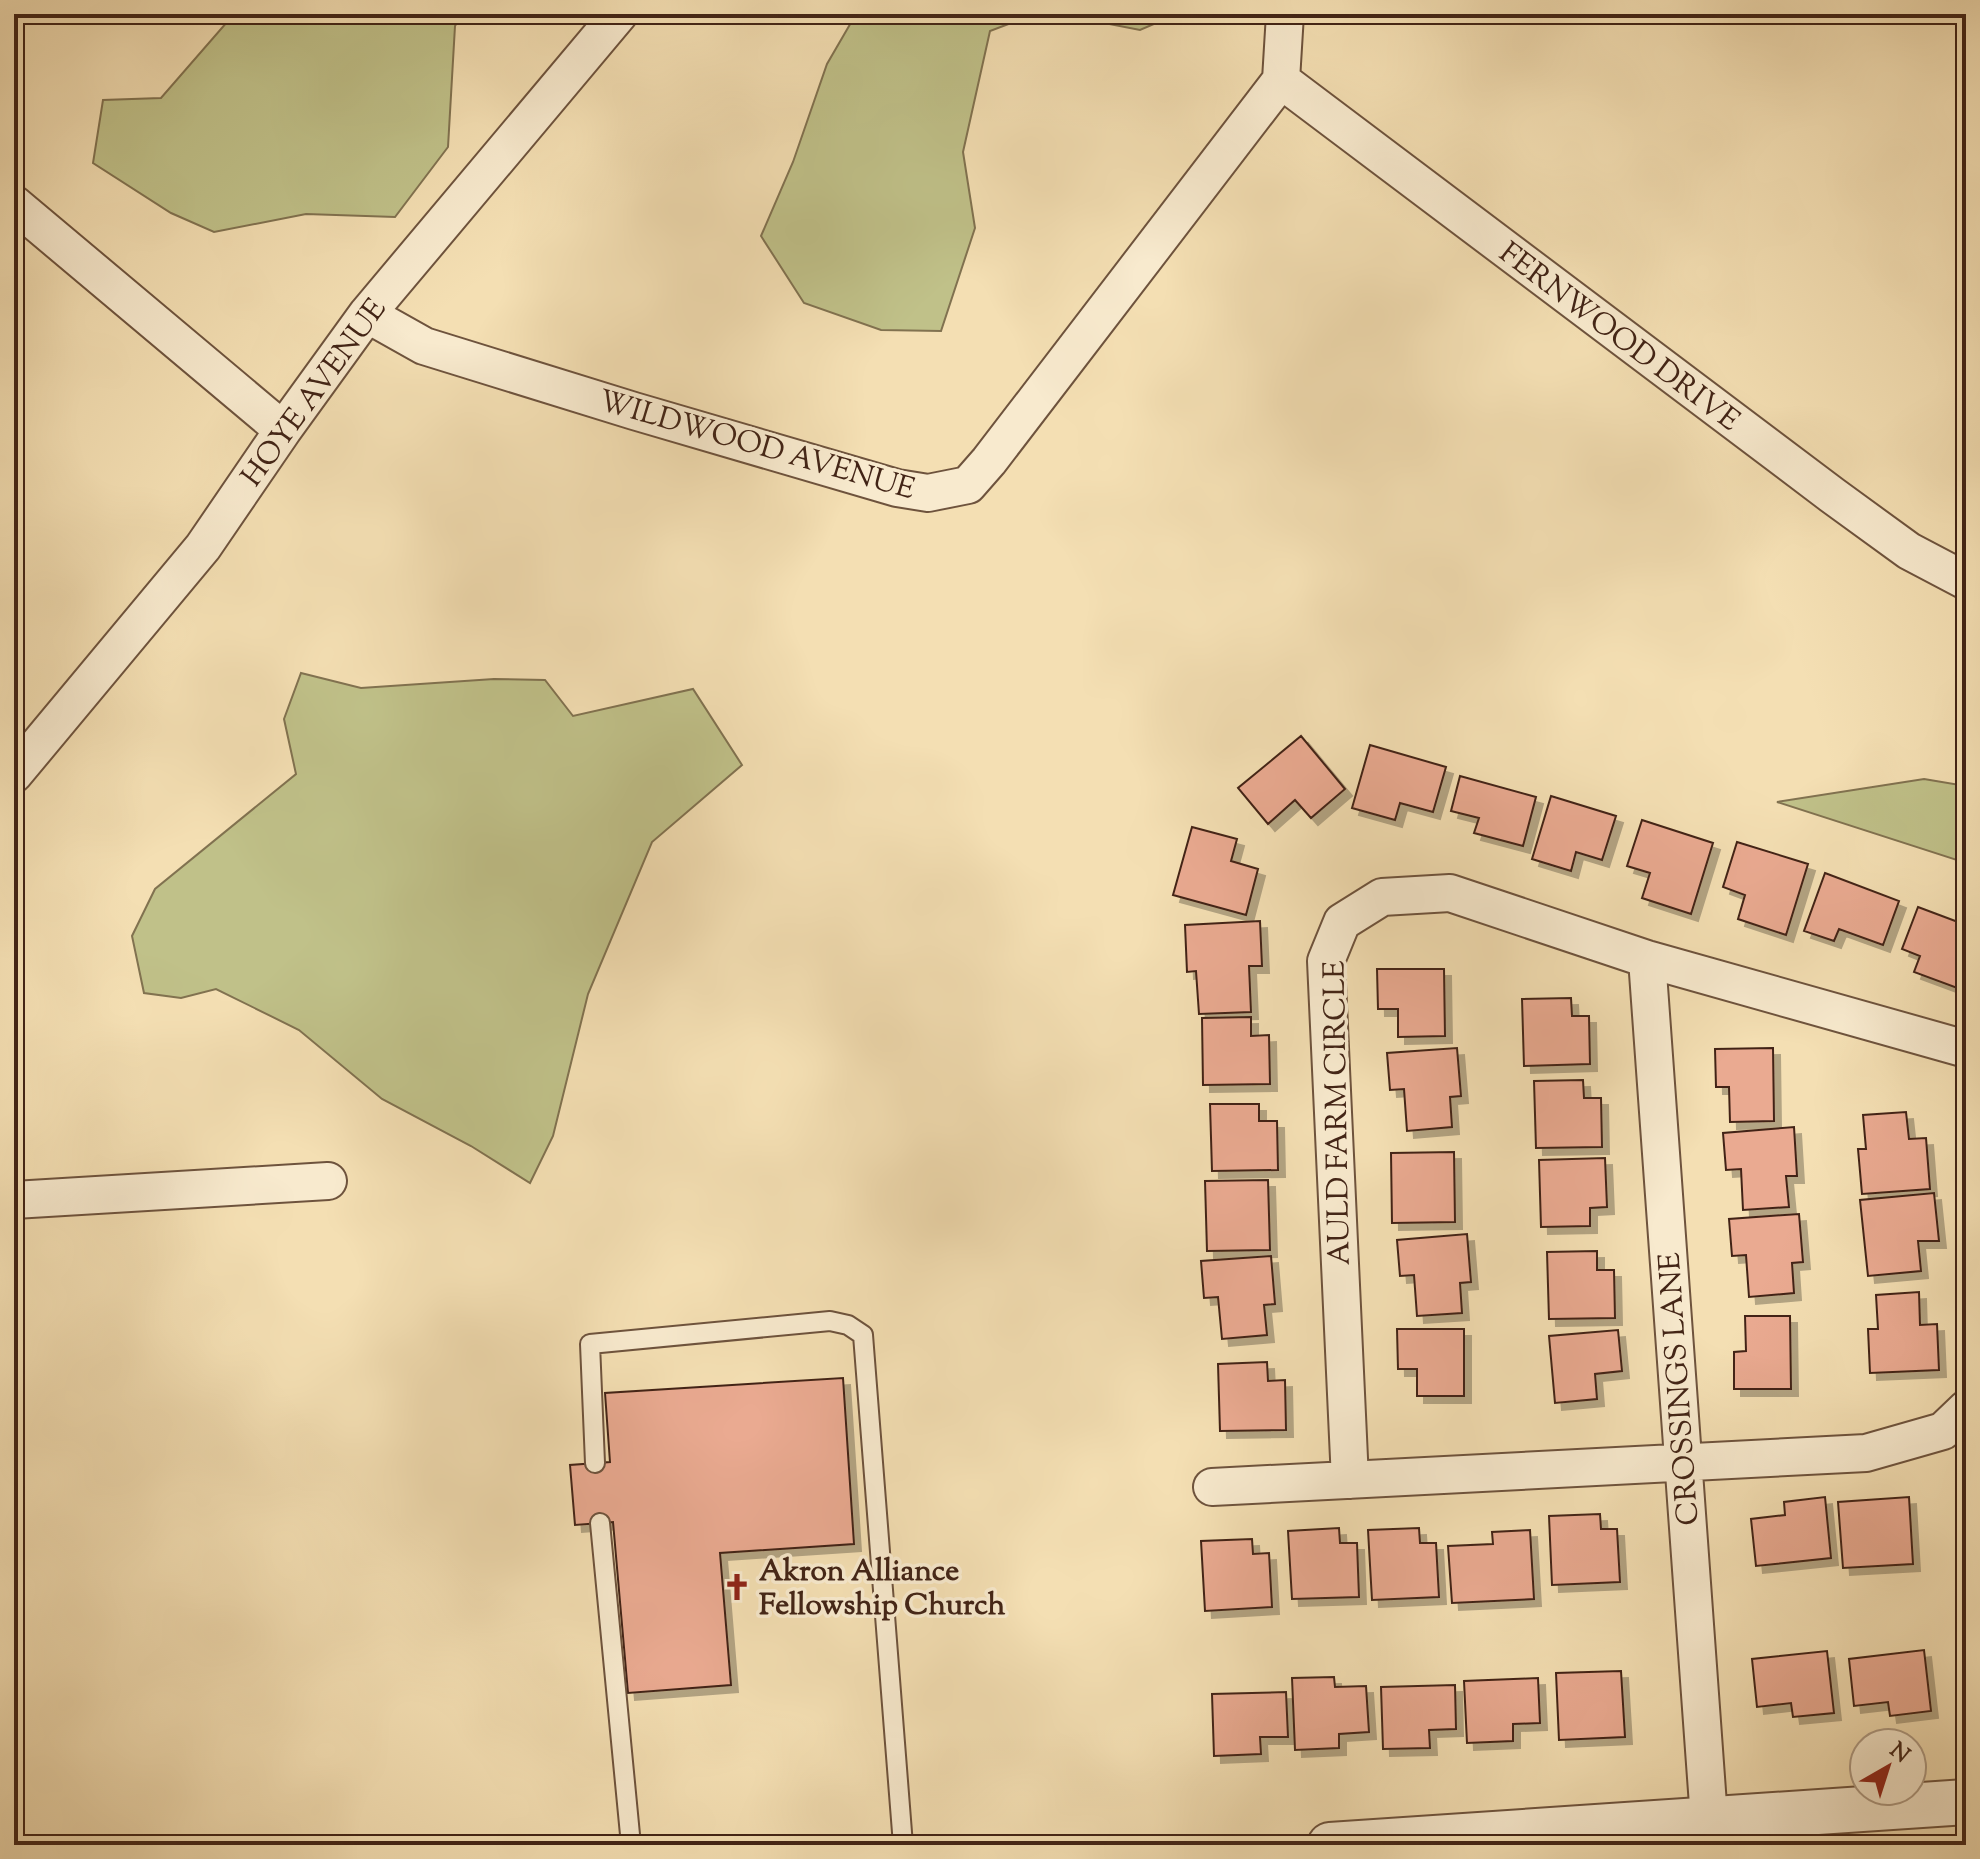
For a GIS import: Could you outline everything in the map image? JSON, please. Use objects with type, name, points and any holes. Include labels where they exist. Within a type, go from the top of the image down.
[{"type":"street","name":"HOYE AVENUE","points":[[14,774],[203,547],[367,314],[619,14]]},
{"type":"street","points":[[1281,80],[1285,14]]},
{"type":"street","name":"WILDWOOD AVENUE","points":[[367,314],[424,346],[648,416],[897,488],[928,493],[968,485],[999,449],[1281,80]]},
{"type":"street","name":"FERNWOOD DRIVE","points":[[1281,80],[1845,505],[1909,551],[1966,581]]},
{"type":"street","points":[[14,204],[283,430]]},
{"type":"street","name":"AULD FARM CIRCLE","points":[[1350,1480],[1326,961],[1342,922],[1382,897],[1450,893],[1647,959],[1966,1049]]},
{"type":"street","name":"CROSSINGS LANE","points":[[1647,959],[1709,1819]]},
{"type":"street","points":[[14,1200],[328,1181]]},
{"type":"street","points":[[1212,1487],[1866,1453],[1943,1431],[1966,1409]]},
{"type":"street","points":[[1330,1845],[1966,1802]]},
{"type":"lane","points":[[595,1463],[590,1344],[830,1321],[848,1325],[863,1335],[903,1845]]},
{"type":"lane","points":[[600,1523],[631,1845]]},
{"type":"green space","points":[[234,14],[462,14],[455,26],[448,147],[395,217],[306,214],[214,232],[171,213],[93,163],[103,100],[161,98]]},
{"type":"green space","points":[[856,14],[1035,14],[990,31],[963,152],[975,228],[941,331],[881,330],[804,303],[761,236],[793,162],[827,64]]},
{"type":"green space","points":[[1058,14],[1166,14],[1168,18],[1140,30]]},
{"type":"green space","points":[[301,673],[361,688],[494,679],[545,680],[573,716],[693,689],[742,765],[652,842],[588,994],[553,1136],[530,1183],[471,1146],[382,1099],[299,1030],[216,989],[181,998],[144,993],[132,936],[155,889],[296,774],[284,719]]},
{"type":"green space","points":[[1924,779],[1966,786],[1966,863],[1777,802]]},
{"type":"building","points":[[1301,736],[1345,789],[1311,818],[1295,800],[1268,824],[1238,788]]},
{"type":"building","points":[[1370,745],[1446,767],[1433,812],[1400,803],[1395,820],[1352,808]]},
{"type":"building","points":[[1460,776],[1536,797],[1523,846],[1474,833],[1479,818],[1451,811]]},
{"type":"building","points":[[1551,796],[1616,816],[1602,860],[1576,852],[1571,871],[1532,859]]},
{"type":"building","points":[[1642,820],[1713,843],[1691,914],[1642,898],[1650,873],[1627,866]]},
{"type":"building","points":[[1192,827],[1237,839],[1231,861],[1258,869],[1246,915],[1173,895]]},
{"type":"building","points":[[1737,842],[1808,864],[1786,935],[1738,919],[1745,895],[1723,887]]},
{"type":"building","points":[[1825,873],[1899,901],[1883,945],[1839,929],[1834,941],[1804,931]]},
{"type":"building","points":[[1918,907],[1966,925],[1966,974],[1960,989],[1914,972],[1920,956],[1902,949]]},
{"type":"building","points":[[1260,921],[1262,966],[1249,966],[1251,1012],[1199,1014],[1196,971],[1187,972],[1185,925]]},
{"type":"building","points":[[1377,969],[1444,969],[1445,1036],[1398,1037],[1398,1009],[1378,1009]]},
{"type":"building","points":[[1571,998],[1572,1016],[1589,1016],[1590,1064],[1524,1066],[1522,999]]},
{"type":"building","points":[[1251,1017],[1251,1036],[1269,1035],[1270,1084],[1203,1085],[1202,1018]]},
{"type":"building","points":[[1457,1048],[1461,1096],[1450,1097],[1452,1127],[1407,1131],[1404,1089],[1390,1090],[1387,1053]]},
{"type":"building","points":[[1773,1048],[1774,1121],[1730,1122],[1729,1087],[1716,1087],[1715,1049]]},
{"type":"building","points":[[1583,1080],[1584,1098],[1601,1098],[1602,1147],[1536,1148],[1534,1081]]},
{"type":"building","points":[[1210,1104],[1259,1104],[1259,1121],[1277,1121],[1278,1170],[1212,1171]]},
{"type":"building","points":[[1906,1112],[1909,1139],[1926,1138],[1930,1189],[1862,1194],[1858,1149],[1866,1149],[1863,1115]]},
{"type":"building","points":[[1794,1127],[1797,1176],[1786,1176],[1789,1207],[1743,1210],[1741,1169],[1726,1170],[1723,1133]]},
{"type":"building","points":[[1454,1152],[1455,1222],[1392,1223],[1391,1153]]},
{"type":"building","points":[[1605,1158],[1607,1207],[1590,1208],[1590,1226],[1541,1227],[1539,1160]]},
{"type":"building","points":[[1268,1180],[1270,1250],[1207,1251],[1205,1181]]},
{"type":"building","points":[[1934,1193],[1939,1241],[1918,1241],[1921,1271],[1868,1276],[1860,1200]]},
{"type":"building","points":[[1799,1214],[1803,1262],[1792,1263],[1794,1293],[1749,1297],[1746,1255],[1732,1256],[1729,1219]]},
{"type":"building","points":[[1467,1234],[1471,1282],[1460,1283],[1462,1313],[1417,1316],[1414,1275],[1400,1276],[1397,1240]]},
{"type":"building","points":[[1597,1251],[1597,1270],[1614,1270],[1615,1318],[1549,1319],[1547,1252]]},
{"type":"building","points":[[1271,1256],[1275,1304],[1264,1305],[1267,1335],[1222,1339],[1218,1297],[1204,1298],[1201,1261]]},
{"type":"building","points":[[1919,1292],[1920,1325],[1937,1324],[1939,1370],[1870,1373],[1868,1329],[1878,1329],[1876,1295]]},
{"type":"building","points":[[1745,1316],[1790,1316],[1791,1389],[1734,1389],[1734,1352],[1746,1351]]},
{"type":"building","points":[[1397,1329],[1464,1329],[1464,1396],[1417,1396],[1417,1369],[1398,1369]]},
{"type":"building","points":[[1618,1330],[1622,1371],[1595,1374],[1597,1399],[1555,1403],[1549,1336]]},
{"type":"building","points":[[1267,1362],[1268,1381],[1285,1380],[1286,1430],[1220,1431],[1218,1364]]},
{"type":"building","points":[[843,1378],[854,1544],[720,1553],[731,1685],[628,1693],[613,1522],[575,1525],[570,1465],[610,1462],[605,1393]]},
{"type":"building","points":[[1825,1497],[1831,1558],[1756,1566],[1751,1519],[1785,1515],[1784,1502]]},
{"type":"building","points":[[1909,1497],[1913,1564],[1843,1568],[1838,1502]]},
{"type":"building","points":[[1600,1514],[1601,1529],[1617,1529],[1620,1582],[1552,1585],[1549,1516]]},
{"type":"building","points":[[1339,1528],[1340,1543],[1357,1543],[1359,1597],[1292,1599],[1288,1531]]},
{"type":"building","points":[[1419,1528],[1420,1543],[1436,1543],[1439,1597],[1372,1600],[1368,1530]]},
{"type":"building","points":[[1530,1530],[1534,1599],[1452,1603],[1448,1546],[1493,1544],[1492,1532]]},
{"type":"building","points":[[1252,1539],[1253,1554],[1269,1553],[1272,1607],[1205,1611],[1201,1541]]},
{"type":"building","points":[[1924,1650],[1931,1711],[1890,1716],[1888,1702],[1854,1706],[1849,1659]]},
{"type":"building","points":[[1827,1651],[1834,1713],[1793,1717],[1791,1703],[1757,1707],[1752,1659]]},
{"type":"building","points":[[1621,1671],[1625,1737],[1559,1740],[1556,1673]]},
{"type":"building","points":[[1334,1677],[1335,1687],[1366,1686],[1369,1732],[1339,1734],[1339,1748],[1295,1750],[1292,1678]]},
{"type":"building","points":[[1538,1678],[1540,1723],[1513,1724],[1513,1741],[1467,1743],[1464,1681]]},
{"type":"building","points":[[1455,1685],[1456,1729],[1429,1730],[1430,1748],[1383,1749],[1381,1687]]},
{"type":"building","points":[[1286,1692],[1288,1737],[1260,1737],[1261,1754],[1214,1756],[1212,1694]]},
{"type":"place","name":"Akron Alliance Fellowship Church","points":[[737,1587]]}]
